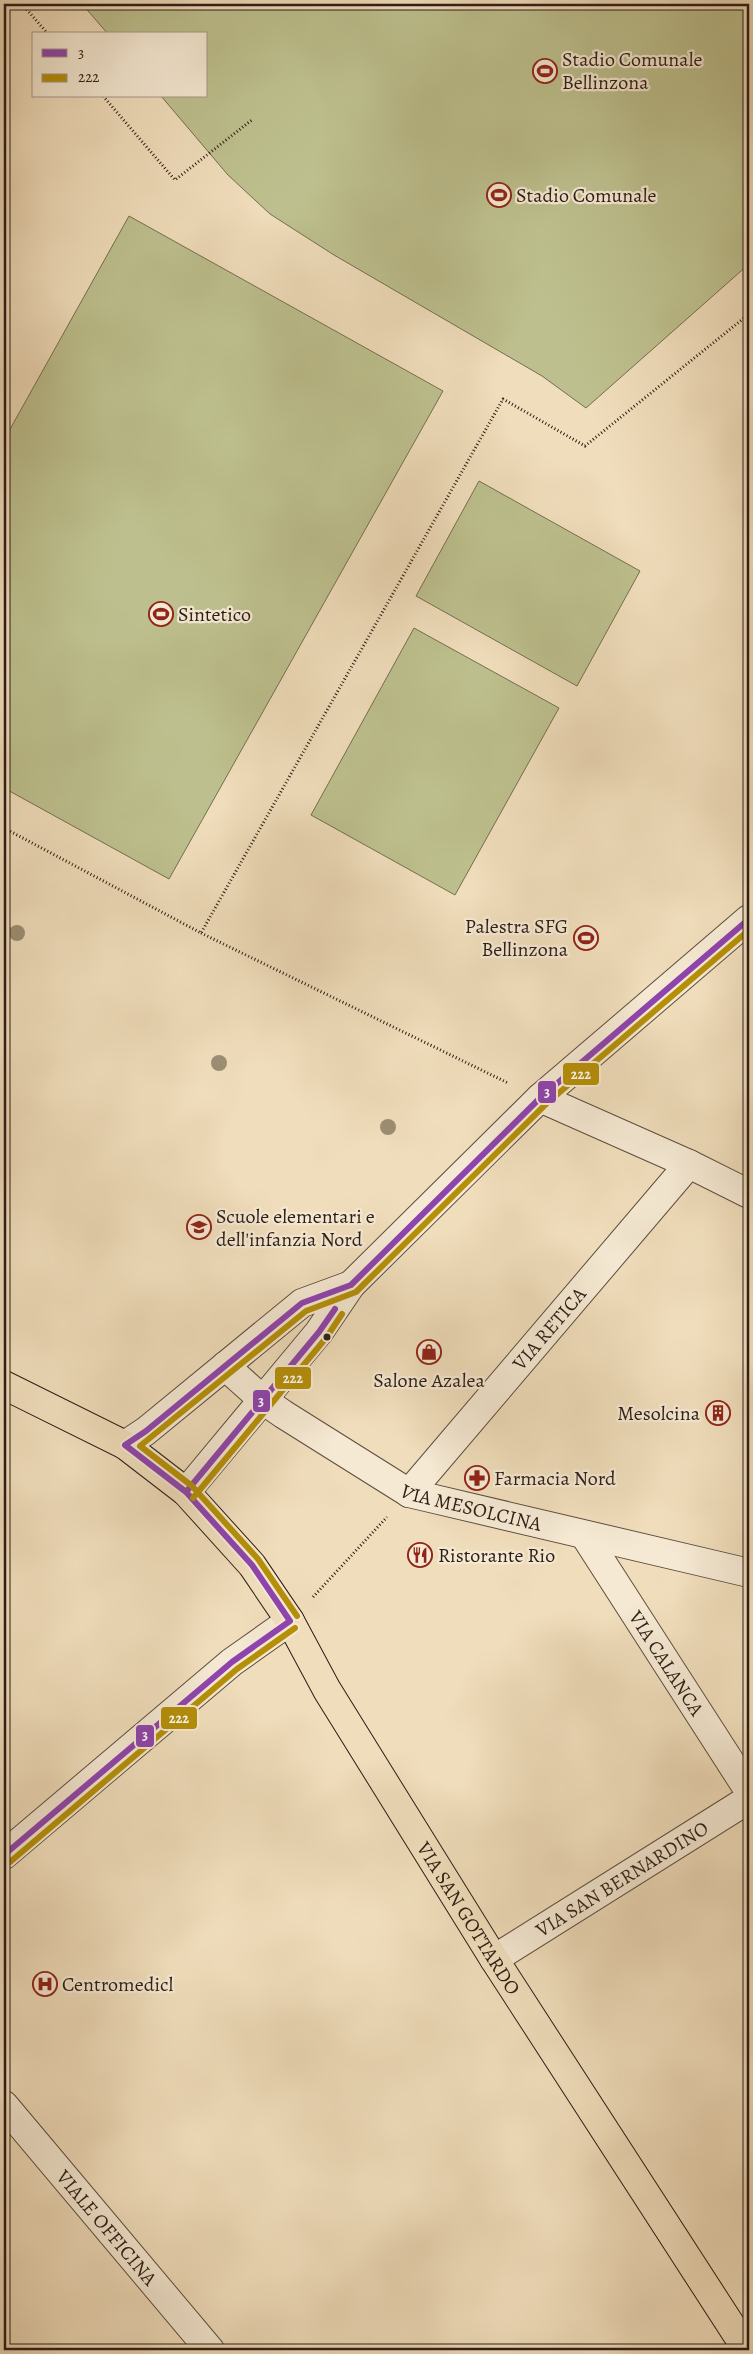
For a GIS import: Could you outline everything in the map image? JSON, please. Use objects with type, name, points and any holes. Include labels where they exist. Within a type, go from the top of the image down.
[{"type":"main road","name":"VIA SAN GOTTARDO","points":[[4,1385],[124,1445],[186,1492],[252,1566],[290,1621],[326,1690],[494,1959],[747,2350]]},
{"type":"street","points":[[186,1492],[319,1332],[351,1285],[540,1098],[749,919]]},
{"type":"street","points":[[540,1098],[689,1164],[749,1194]]},
{"type":"street","name":"VIA RETICA","points":[[410,1493],[689,1164]]},
{"type":"street","points":[[124,1445],[146,1431],[302,1304],[351,1285]]},
{"type":"street","name":"VIA MESOLCINA","points":[[225,1366],[263,1400],[410,1493],[585,1536],[749,1573]]},
{"type":"street","name":"VIA CALANCA","points":[[585,1536],[749,1791]]},
{"type":"street","points":[[4,1855],[190,1696],[261,1640],[290,1621]]},
{"type":"street","name":"VIA SAN BERNARDINO","points":[[494,1959],[749,1799]]},
{"type":"street","name":"VIALE OFFICINA","points":[[4,2105],[210,2350]]},
{"type":"path","points":[[22,4],[46,32]]},
{"type":"path","points":[[105,98],[175,180],[252,118]]},
{"type":"path","points":[[201,933],[503,399],[585,446],[749,314]]},
{"type":"path","points":[[4,828],[201,933],[540,1098]]},
{"type":"path","points":[[290,1621],[410,1493]]},
{"type":"green space","name":"Stadio Comunale","points":[[82,4],[749,4],[749,264],[586,408],[542,376],[334,255],[270,214],[228,175],[163,98],[208,98],[208,32],[106,32]]},
{"type":"green space","name":"Sintetico","points":[[129,216],[443,391],[169,879],[4,788],[4,440]]},
{"type":"green space","points":[[479,481],[640,571],[577,686],[416,596]]},
{"type":"green space","points":[[414,628],[559,708],[455,895],[311,815]]},
{"type":"transit line","name":"3","points":[[290,1621],[252,1565],[186,1492],[125,1445],[146,1431],[302,1303],[351,1285],[540,1098],[749,919]]},
{"type":"transit line","name":"222","points":[[297,1616],[258,1559],[192,1486],[140,1446],[306,1311],[356,1292],[546,1104],[749,930]]},
{"type":"transit line","name":"3","points":[[186,1492],[319,1332],[335,1309]]},
{"type":"transit line","name":"222","points":[[193,1498],[326,1338],[342,1314]]},
{"type":"transit line","name":"3","points":[[4,1855],[232,1662],[290,1621]]},
{"type":"transit line","name":"222","points":[[10,1862],[237,1669],[295,1628]]},
{"type":"place","name":"Stadio Comunale Bellinzona","points":[[545,71]]},
{"type":"place","name":"Stadio Comunale","points":[[499,195]]},
{"type":"place","name":"Sintetico","points":[[161,614]]},
{"type":"place","name":"Palestra SFG Bellinzona","points":[[586,938]]},
{"type":"place","name":"Scuole elementari e dell'infanzia Nord","points":[[199,1227]]},
{"type":"place","name":"Salone Azalea","points":[[429,1352]]},
{"type":"place","name":"Mesolcina","points":[[718,1413]]},
{"type":"place","name":"Farmacia Nord","points":[[477,1478]]},
{"type":"place","name":"Ristorante Rio","points":[[420,1555]]},
{"type":"place","name":"Centromedicl","points":[[45,1984]]}]
